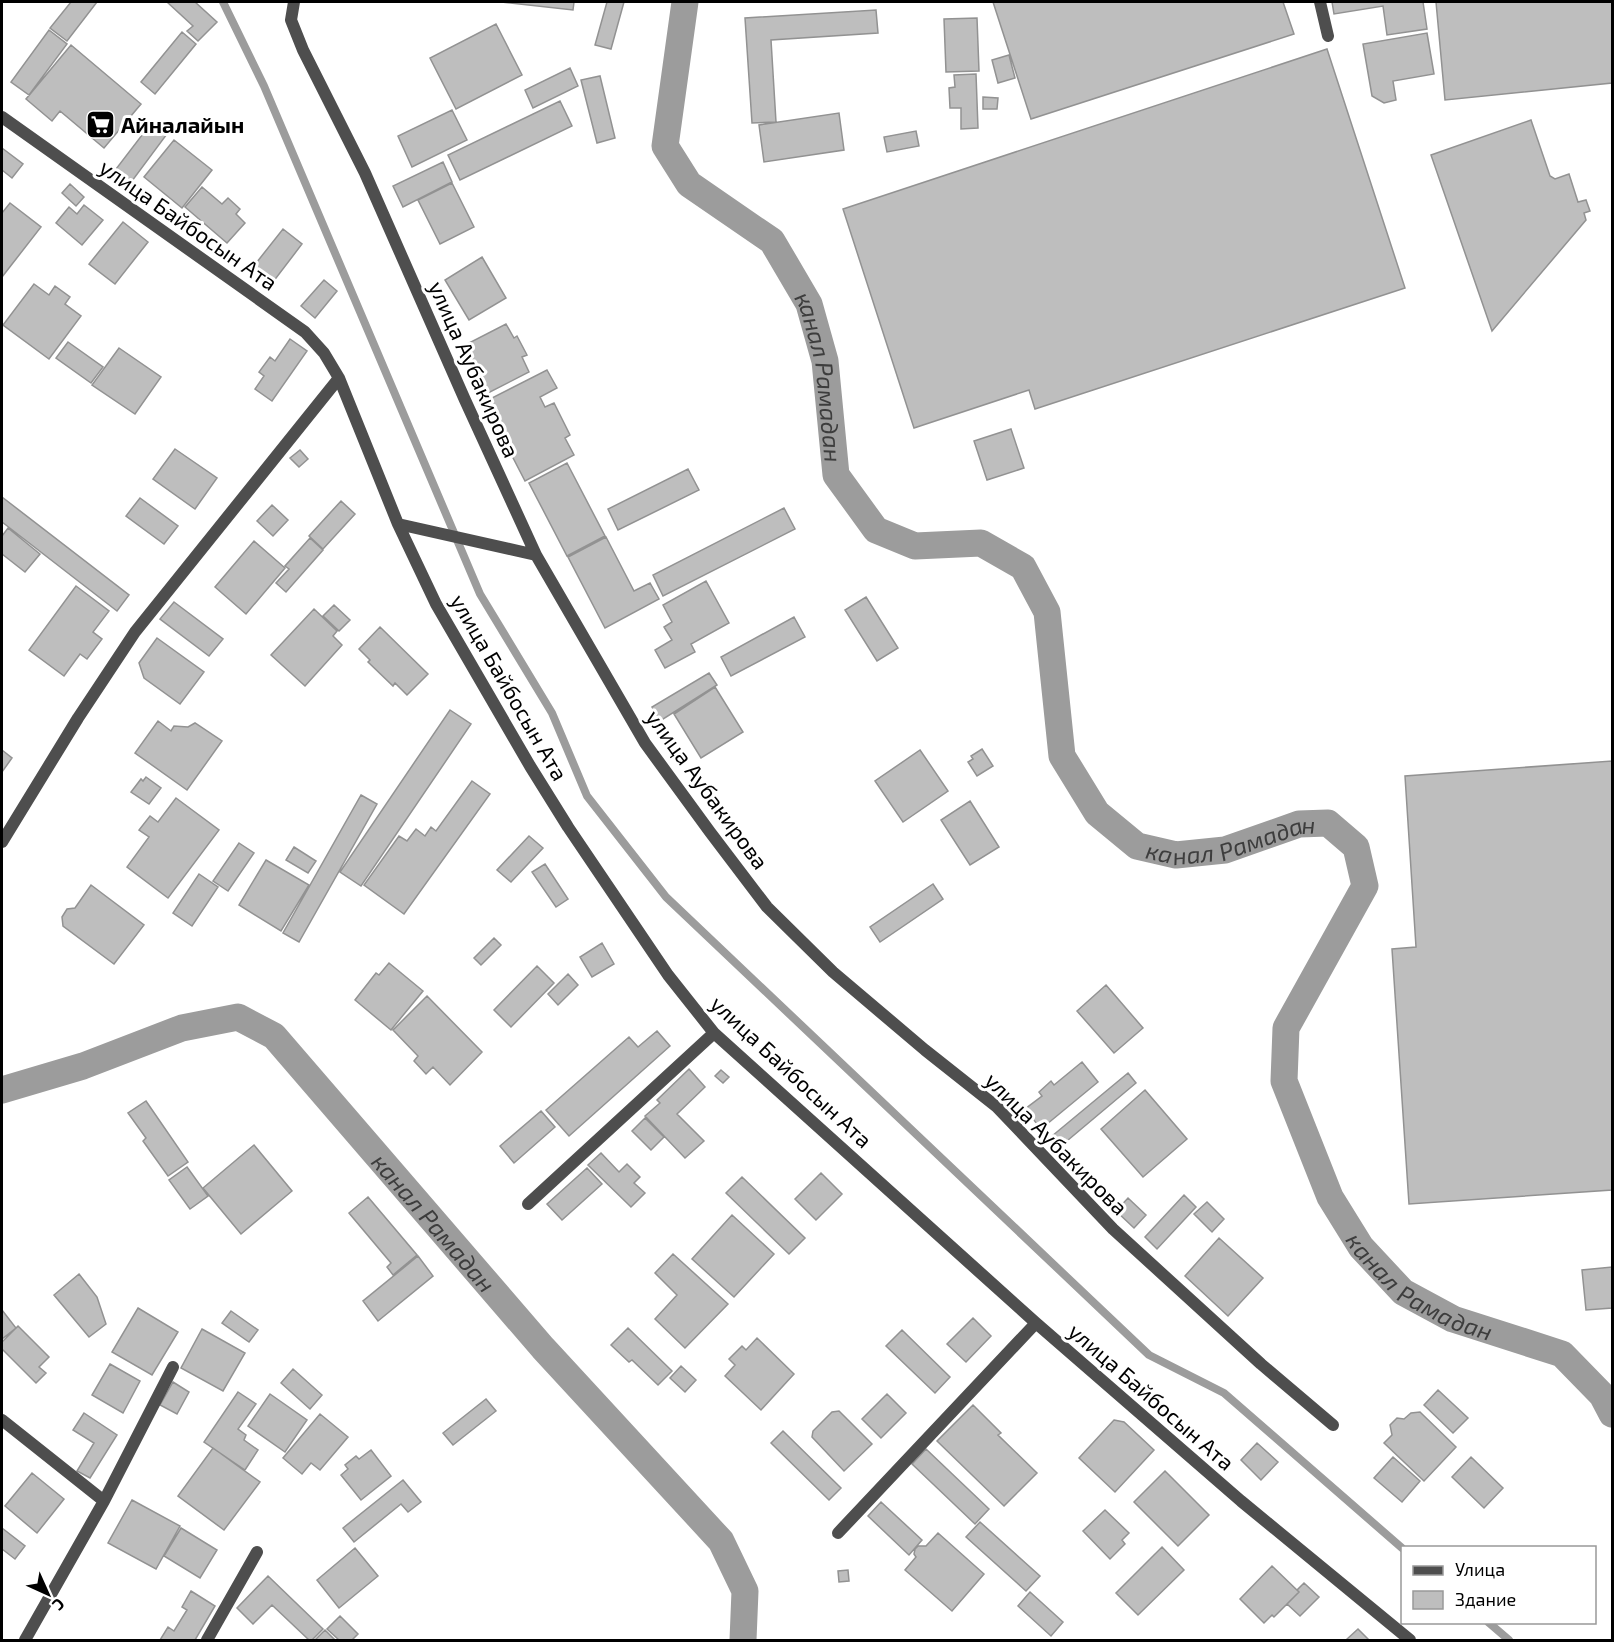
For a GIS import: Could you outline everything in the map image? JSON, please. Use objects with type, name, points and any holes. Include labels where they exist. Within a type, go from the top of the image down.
[{"type":"street","name":"улица Аубакирова","points":[[294,2],[291,20],[303,50],[365,173],[536,555],[645,743],[767,907],[833,972],[997,1107],[1113,1228],[1261,1364],[1333,1425]]},
{"type":"street","points":[[1320,2],[1328,36]]},
{"type":"street","name":"улица Байбосын Ата","points":[[2,117],[305,332],[324,353],[339,378],[398,524],[436,604],[561,817],[668,975],[714,1033],[1036,1323],[1241,1501],[1410,1641]]},
{"type":"street","points":[[2,842],[78,718],[135,633],[339,378]]},
{"type":"street","points":[[398,524],[536,555]]},
{"type":"street","points":[[528,1204],[714,1033]]},
{"type":"street","points":[[838,1533],[1036,1323]]},
{"type":"street","points":[[25,1641],[104,1501],[173,1367]]},
{"type":"street","points":[[2,1420],[104,1501]]},
{"type":"street","points":[[207,1641],[257,1552]]},
{"type":"building","points":[[71,2],[97,2],[67,41],[50,28]]},
{"type":"building","points":[[167,2],[195,2],[217,22],[198,41],[187,31],[193,26]]},
{"type":"building","points":[[501,2],[574,2],[573,10]]},
{"type":"building","points":[[607,2],[624,2],[611,49],[595,45]]},
{"type":"building","points":[[993,2],[1283,2],[1294,34],[1031,119]]},
{"type":"building","points":[[1332,2],[1423,2],[1427,29],[1387,35],[1383,6],[1334,14]]},
{"type":"building","points":[[1436,2],[1612,2],[1612,83],[1445,100]]},
{"type":"building","points":[[876,10],[878,33],[771,40],[776,122],[752,123],[745,18]]},
{"type":"building","points":[[977,18],[979,71],[946,72],[944,19]]},
{"type":"building","points":[[496,24],[522,75],[456,109],[430,58]]},
{"type":"building","points":[[49,30],[67,44],[29,95],[11,82]]},
{"type":"building","points":[[182,32],[196,44],[155,94],[141,82]]},
{"type":"building","points":[[1427,33],[1434,74],[1393,81],[1396,100],[1384,103],[1372,96],[1363,44]]},
{"type":"building","points":[[71,45],[141,104],[104,148],[60,111],[52,121],[26,99]]},
{"type":"building","points":[[1327,49],[1405,288],[1035,409],[1029,390],[914,428],[843,209]]},
{"type":"building","points":[[1009,55],[1015,78],[998,83],[992,60]]},
{"type":"building","points":[[570,68],[578,86],[533,108],[525,90]]},
{"type":"building","points":[[976,74],[978,128],[961,129],[961,108],[950,108],[949,88],[955,87],[954,75]]},
{"type":"building","points":[[600,76],[615,138],[597,143],[581,80]]},
{"type":"building","points":[[983,97],[998,98],[997,109],[983,109]]},
{"type":"building","points":[[560,101],[572,126],[460,180],[448,155]]},
{"type":"building","points":[[452,110],[467,140],[412,167],[398,136]]},
{"type":"building","points":[[839,113],[844,150],[764,162],[759,125]]},
{"type":"building","points":[[1531,120],[1550,176],[1555,179],[1569,174],[1578,202],[1586,200],[1590,211],[1584,213],[1586,220],[1492,331],[1431,155]]},
{"type":"building","points":[[152,122],[167,134],[132,181],[116,169]]},
{"type":"building","points":[[916,131],[919,146],[887,152],[884,137]]},
{"type":"building","points":[[174,140],[212,170],[182,208],[144,177]]},
{"type":"building","points":[[2,148],[23,164],[12,178],[2,170]]},
{"type":"building","points":[[443,162],[452,182],[403,207],[393,186]]},
{"type":"building","points":[[452,183],[474,227],[440,244],[418,200]]},
{"type":"building","points":[[70,184],[84,197],[76,206],[62,193]]},
{"type":"building","points":[[202,187],[222,204],[228,198],[240,209],[236,214],[245,223],[227,243],[185,207]]},
{"type":"building","points":[[10,203],[41,227],[2,277],[2,213]]},
{"type":"building","points":[[84,205],[103,220],[82,245],[56,223],[69,207],[77,214]]},
{"type":"building","points":[[123,222],[148,242],[115,284],[89,264]]},
{"type":"building","points":[[283,229],[302,244],[273,282],[253,267]]},
{"type":"building","points":[[482,257],[506,298],[469,320],[445,280]]},
{"type":"building","points":[[324,280],[337,291],[315,318],[301,306]]},
{"type":"building","points":[[34,284],[49,295],[55,286],[70,297],[65,304],[81,316],[49,359],[3,325]]},
{"type":"building","points":[[506,324],[514,338],[517,336],[527,355],[522,357],[529,372],[488,393],[482,381],[477,384],[467,363],[473,360],[465,345]]},
{"type":"building","points":[[290,339],[307,351],[272,401],[255,389],[264,376],[259,372],[270,357],[275,361]]},
{"type":"building","points":[[68,342],[103,367],[91,383],[56,358]]},
{"type":"building","points":[[119,348],[161,377],[135,414],[92,385]]},
{"type":"building","points":[[547,370],[557,388],[540,397],[545,407],[554,403],[570,435],[565,438],[574,455],[525,481],[484,402]]},
{"type":"building","points":[[1011,429],[1024,468],[987,480],[974,441]]},
{"type":"building","points":[[175,449],[217,478],[195,509],[153,479]]},
{"type":"building","points":[[300,450],[308,459],[299,467],[290,458]]},
{"type":"building","points":[[567,463],[605,536],[567,556],[529,483]]},
{"type":"building","points":[[688,469],[699,490],[618,530],[608,509]]},
{"type":"building","points":[[2,497],[129,595],[117,611],[2,522]]},
{"type":"building","points":[[140,498],[178,526],[164,544],[126,516]]},
{"type":"building","points":[[341,501],[355,514],[323,549],[309,536]]},
{"type":"building","points":[[272,505],[288,520],[273,536],[257,521]]},
{"type":"building","points":[[784,508],[795,529],[663,596],[653,575]]},
{"type":"building","points":[[8,528],[40,554],[25,572],[2,554],[2,536]]},
{"type":"building","points":[[606,537],[634,591],[650,583],[659,599],[605,628],[568,557]]},
{"type":"building","points":[[310,538],[323,550],[286,592],[276,583],[289,569],[285,566]]},
{"type":"building","points":[[254,541],[285,568],[246,614],[215,587]]},
{"type":"building","points":[[706,581],[729,623],[691,644],[695,652],[665,668],[655,650],[672,640],[664,627],[672,622],[663,605]]},
{"type":"building","points":[[76,586],[109,611],[93,632],[102,639],[87,659],[80,654],[64,676],[29,650]]},
{"type":"building","points":[[866,597],[898,648],[877,661],[845,610]]},
{"type":"building","points":[[174,602],[223,639],[209,656],[160,619]]},
{"type":"building","points":[[334,605],[350,620],[339,631],[323,616]]},
{"type":"building","points":[[314,609],[337,631],[333,636],[342,645],[305,686],[271,655]]},
{"type":"building","points":[[794,617],[805,637],[731,676],[721,657]]},
{"type":"building","points":[[380,627],[428,674],[407,695],[395,683],[393,686],[368,662],[370,660],[359,649]]},
{"type":"building","points":[[157,638],[204,672],[180,704],[144,678],[139,663]]},
{"type":"building","points":[[709,673],[717,685],[660,721],[652,707]]},
{"type":"building","points":[[715,687],[743,732],[701,758],[674,714]]},
{"type":"building","points":[[450,710],[471,724],[361,886],[340,872]]},
{"type":"building","points":[[158,721],[171,731],[174,726],[188,727],[195,723],[222,741],[187,790],[135,753]]},
{"type":"building","points":[[982,749],[993,766],[977,776],[968,762],[973,759],[971,756]]},
{"type":"building","points":[[2,750],[12,758],[2,772]]},
{"type":"building","points":[[920,750],[948,791],[903,822],[875,781]]},
{"type":"building","points":[[1612,761],[1612,1190],[1409,1204],[1392,949],[1416,947],[1405,776]]},
{"type":"building","points":[[146,777],[161,788],[149,804],[131,792],[141,779],[143,781]]},
{"type":"building","points":[[472,781],[490,794],[404,914],[364,885],[399,836],[407,841],[416,829],[425,836],[431,827],[436,831]]},
{"type":"building","points":[[361,795],[377,804],[299,942],[283,933]]},
{"type":"building","points":[[176,798],[219,830],[168,898],[127,867],[149,837],[139,830],[150,816],[158,822]]},
{"type":"building","points":[[970,801],[999,847],[970,865],[941,820]]},
{"type":"building","points":[[529,836],[543,848],[511,882],[497,870]]},
{"type":"building","points":[[239,843],[254,853],[228,891],[213,881]]},
{"type":"building","points":[[294,847],[316,861],[308,873],[286,860]]},
{"type":"building","points":[[266,860],[309,885],[281,931],[239,905]]},
{"type":"building","points":[[545,864],[568,899],[556,907],[532,872]]},
{"type":"building","points":[[199,874],[218,887],[192,926],[173,913]]},
{"type":"building","points":[[933,884],[943,899],[880,942],[870,927]]},
{"type":"building","points":[[91,885],[144,925],[114,964],[63,926],[62,917],[67,909],[75,908]]},
{"type":"building","points":[[494,938],[501,945],[481,965],[474,958]]},
{"type":"building","points":[[602,943],[614,964],[592,977],[580,957]]},
{"type":"building","points":[[389,963],[423,991],[391,1030],[355,1000],[376,973],[379,975]]},
{"type":"building","points":[[537,966],[554,983],[511,1027],[494,1010]]},
{"type":"building","points":[[568,974],[578,985],[558,1005],[548,994]]},
{"type":"building","points":[[1106,985],[1143,1028],[1114,1053],[1077,1011]]},
{"type":"building","points":[[427,996],[482,1052],[450,1085],[433,1067],[426,1074],[414,1061],[418,1056],[393,1030]]},
{"type":"building","points":[[657,1031],[670,1046],[569,1136],[546,1110],[629,1037],[638,1047]]},
{"type":"building","points":[[1082,1062],[1098,1082],[1041,1129],[1025,1109],[1042,1096],[1039,1092],[1051,1081],[1054,1085]]},
{"type":"building","points":[[689,1069],[705,1087],[677,1114],[704,1141],[685,1158],[645,1116],[660,1103],[657,1100]]},
{"type":"building","points":[[721,1070],[729,1077],[723,1083],[715,1076]]},
{"type":"building","points":[[1128,1073],[1136,1083],[1055,1151],[1046,1141]]},
{"type":"building","points":[[1145,1090],[1187,1139],[1143,1177],[1101,1129]]},
{"type":"building","points":[[146,1101],[188,1162],[168,1176],[143,1141],[146,1138],[128,1113]]},
{"type":"building","points":[[541,1111],[555,1127],[514,1163],[500,1146]]},
{"type":"building","points":[[645,1118],[664,1137],[651,1150],[632,1131]]},
{"type":"building","points":[[254,1145],[292,1191],[241,1234],[203,1188]]},
{"type":"building","points":[[601,1153],[619,1172],[627,1164],[640,1177],[634,1183],[645,1193],[631,1207],[588,1165]]},
{"type":"building","points":[[187,1167],[208,1196],[190,1209],[169,1180]]},
{"type":"building","points":[[587,1168],[602,1184],[562,1220],[547,1204]]},
{"type":"building","points":[[821,1173],[842,1194],[816,1220],[795,1199]]},
{"type":"building","points":[[742,1177],[805,1238],[789,1254],[726,1193]]},
{"type":"building","points":[[1184,1195],[1196,1207],[1157,1249],[1145,1237]]},
{"type":"building","points":[[368,1197],[417,1255],[393,1275],[387,1267],[391,1263],[349,1213]]},
{"type":"building","points":[[1128,1198],[1146,1215],[1134,1228],[1116,1211]]},
{"type":"building","points":[[1207,1202],[1224,1219],[1212,1232],[1194,1214]]},
{"type":"building","points":[[732,1215],[774,1254],[734,1297],[692,1259]]},
{"type":"building","points":[[1219,1238],[1263,1278],[1228,1316],[1185,1276]]},
{"type":"building","points":[[673,1254],[728,1304],[685,1348],[655,1319],[677,1295],[655,1273]]},
{"type":"building","points":[[418,1256],[433,1276],[378,1321],[363,1301]]},
{"type":"building","points":[[1612,1267],[1612,1308],[1586,1310],[1582,1270]]},
{"type":"building","points":[[79,1274],[97,1297],[106,1324],[89,1337],[54,1295]]},
{"type":"building","points":[[138,1308],[178,1332],[152,1375],[112,1352]]},
{"type":"building","points":[[2,1310],[16,1328],[2,1339]]},
{"type":"building","points":[[231,1311],[258,1330],[249,1342],[222,1323]]},
{"type":"building","points":[[973,1318],[991,1336],[966,1362],[947,1344]]},
{"type":"building","points":[[18,1326],[49,1357],[39,1367],[46,1373],[36,1383],[2,1349],[2,1342]]},
{"type":"building","points":[[628,1328],[672,1371],[658,1385],[632,1360],[629,1362],[611,1345]]},
{"type":"building","points":[[202,1329],[245,1353],[223,1391],[181,1368]]},
{"type":"building","points":[[902,1330],[950,1377],[935,1393],[886,1346]]},
{"type":"building","points":[[757,1338],[794,1374],[761,1410],[725,1376],[735,1365],[729,1359],[742,1346],[746,1350]]},
{"type":"building","points":[[110,1364],[140,1381],[123,1413],[92,1395]]},
{"type":"building","points":[[681,1366],[696,1380],[685,1392],[670,1378]]},
{"type":"building","points":[[293,1369],[322,1395],[310,1409],[281,1383]]},
{"type":"building","points":[[173,1382],[189,1392],[177,1414],[160,1405]]},
{"type":"building","points":[[1438,1390],[1468,1418],[1453,1433],[1424,1405]]},
{"type":"building","points":[[238,1392],[256,1404],[238,1429],[246,1435],[244,1440],[258,1450],[245,1470],[204,1442]]},
{"type":"building","points":[[270,1394],[307,1420],[285,1452],[248,1426]]},
{"type":"building","points":[[887,1394],[906,1413],[881,1438],[862,1419]]},
{"type":"building","points":[[486,1399],[496,1411],[453,1445],[443,1433]]},
{"type":"building","points":[[973,1405],[1001,1433],[998,1435],[1037,1473],[1004,1506],[937,1441]]},
{"type":"building","points":[[839,1411],[872,1444],[844,1471],[812,1437],[813,1431],[832,1412]]},
{"type":"building","points":[[1420,1412],[1456,1447],[1424,1481],[1384,1443],[1392,1435],[1390,1425],[1397,1418],[1404,1419],[1411,1413]]},
{"type":"building","points":[[84,1413],[117,1435],[90,1478],[77,1471],[94,1443],[73,1430]]},
{"type":"building","points":[[320,1414],[348,1437],[320,1470],[311,1463],[302,1474],[283,1458]]},
{"type":"building","points":[[1114,1420],[1124,1422],[1154,1450],[1115,1492],[1079,1458]]},
{"type":"building","points":[[783,1431],[841,1488],[829,1500],[771,1443]]},
{"type":"building","points":[[1257,1443],[1278,1462],[1261,1480],[1241,1460]]},
{"type":"building","points":[[213,1448],[260,1482],[224,1530],[178,1496]]},
{"type":"building","points":[[926,1449],[989,1509],[975,1524],[912,1464]]},
{"type":"building","points":[[371,1450],[391,1476],[361,1500],[341,1475],[348,1469],[345,1465],[356,1456],[359,1459]]},
{"type":"building","points":[[1393,1457],[1420,1481],[1402,1502],[1374,1478]]},
{"type":"building","points":[[1471,1457],[1503,1488],[1484,1508],[1452,1477]]},
{"type":"building","points":[[1165,1471],[1209,1515],[1178,1546],[1134,1502]]},
{"type":"building","points":[[32,1473],[64,1499],[37,1533],[5,1506]]},
{"type":"building","points":[[403,1480],[421,1502],[408,1512],[401,1504],[354,1542],[343,1528]]},
{"type":"building","points":[[132,1500],[180,1526],[156,1569],[108,1543]]},
{"type":"building","points":[[881,1502],[922,1540],[909,1555],[868,1516]]},
{"type":"building","points":[[1105,1510],[1129,1533],[1122,1540],[1125,1544],[1110,1559],[1083,1531]]},
{"type":"building","points":[[980,1522],[1040,1576],[1026,1591],[966,1537]]},
{"type":"building","points":[[2,1528],[25,1546],[15,1559],[2,1549]]},
{"type":"building","points":[[181,1528],[217,1550],[200,1578],[164,1556]]},
{"type":"building","points":[[938,1533],[984,1574],[952,1611],[905,1570],[916,1557],[915,1549],[918,1546],[926,1546]]},
{"type":"building","points":[[1162,1547],[1184,1570],[1138,1615],[1116,1593]]},
{"type":"building","points":[[355,1548],[378,1576],[339,1608],[317,1580]]},
{"type":"building","points":[[1272,1566],[1299,1592],[1274,1617],[1272,1615],[1264,1623],[1240,1599]]},
{"type":"building","points":[[848,1570],[849,1581],[839,1582],[838,1571]]},
{"type":"building","points":[[268,1576],[323,1629],[312,1640],[309,1640],[272,1605],[253,1624],[237,1608]]},
{"type":"building","points":[[1304,1583],[1319,1597],[1300,1616],[1287,1604]]},
{"type":"building","points":[[191,1591],[215,1606],[195,1640],[160,1640],[168,1627],[174,1631],[187,1610],[182,1607]]},
{"type":"building","points":[[1030,1592],[1063,1622],[1051,1636],[1018,1606]]},
{"type":"building","points":[[340,1616],[358,1634],[352,1640],[339,1640],[327,1629]]},
{"type":"building","points":[[1358,1629],[1369,1640],[1346,1640]]},
{"type":"building","points":[[325,1630],[335,1640],[315,1640]]},
{"type":"waterway","points":[[223,2],[264,86],[480,594],[552,713],[587,796],[666,897],[1149,1355],[1224,1393],[1401,1547]]},
{"type":"waterway","name":"канал Рамадан","points":[[685,2],[665,146],[689,184],[772,241],[809,304],[825,361],[836,475],[876,530],[915,546],[981,543],[1023,567],[1047,612],[1062,756],[1097,813],[1137,846],[1176,855],[1225,850],[1299,824],[1328,823],[1356,847],[1365,886],[1286,1028],[1284,1081],[1330,1197],[1361,1247],[1403,1292],[1453,1319],[1562,1354],[1602,1395],[1612,1414]]},
{"type":"waterway","name":"канал Рамадан","points":[[2,1090],[83,1066],[182,1028],[238,1017],[274,1036],[543,1348],[721,1541],[745,1591],[743,1640]]},
{"type":"waterway","points":[[1490,1624],[1509,1640]]},
{"type":"place","name":"Айналайын","points":[[100,124]]}]
